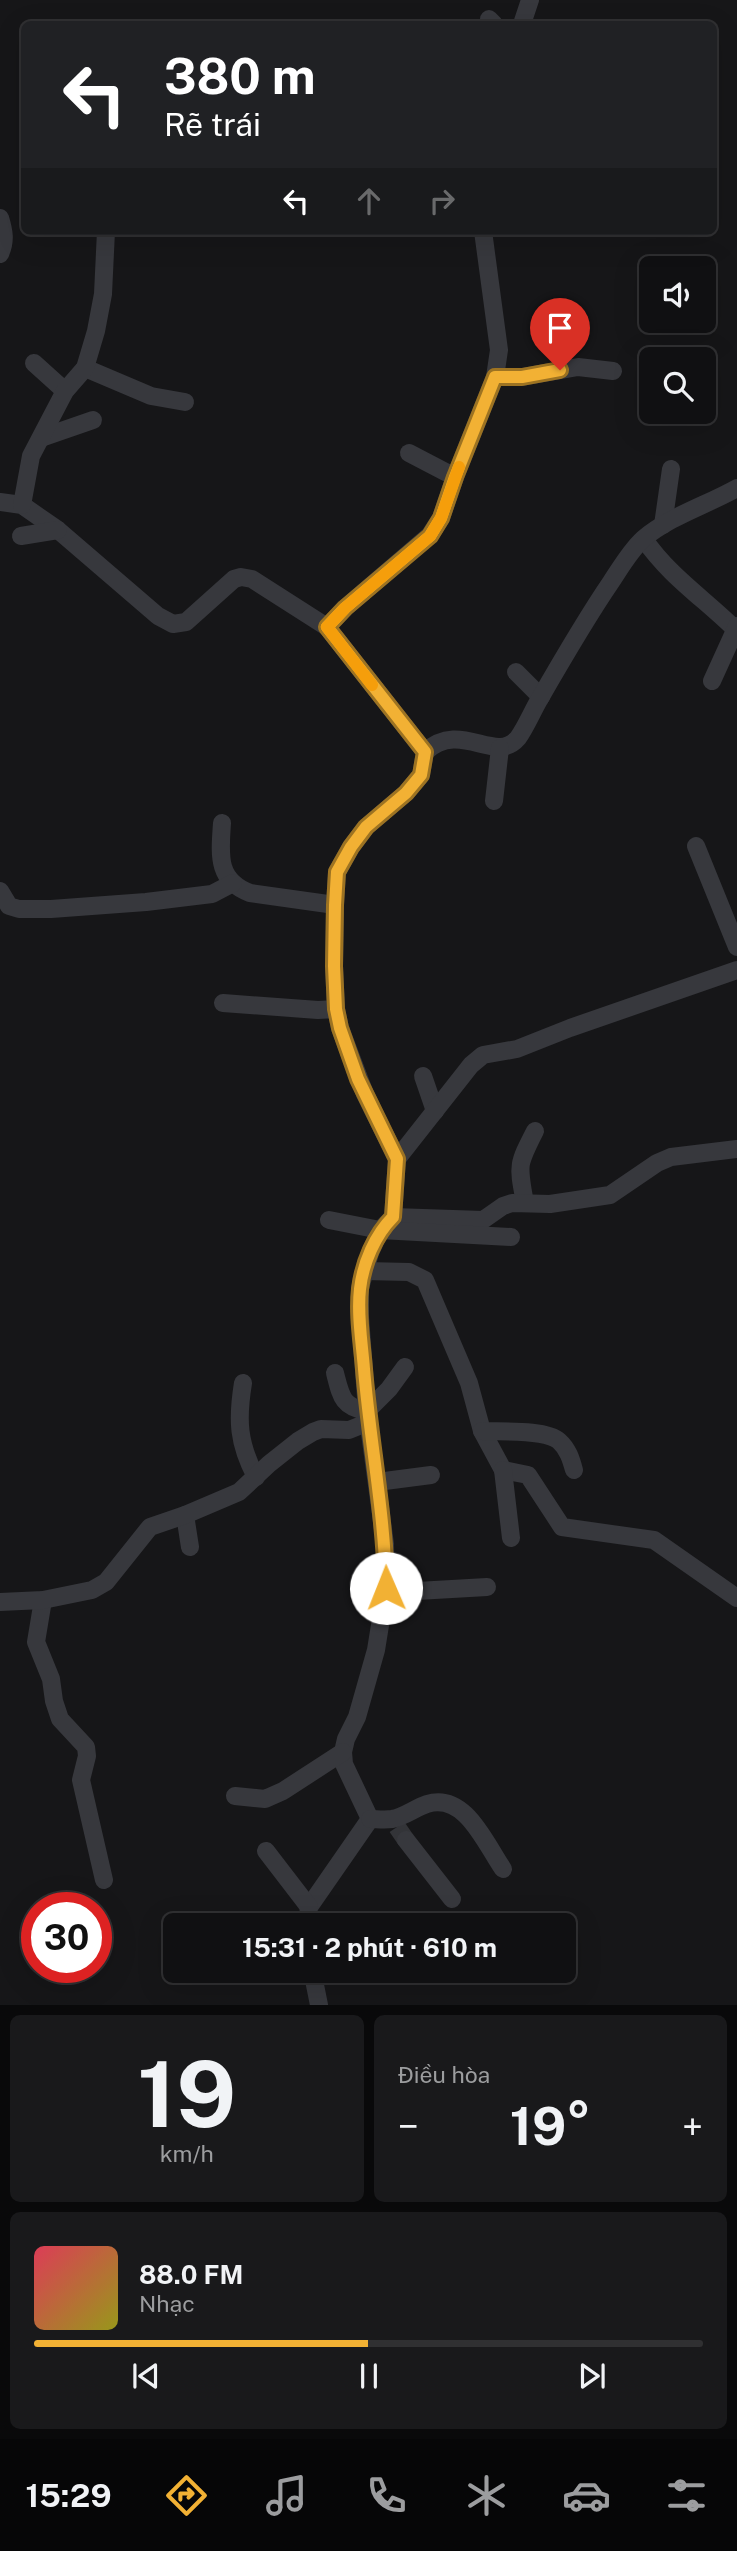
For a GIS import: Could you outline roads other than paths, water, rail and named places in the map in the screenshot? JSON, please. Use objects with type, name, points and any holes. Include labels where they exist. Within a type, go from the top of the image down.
[{"type":"street","points":[[523,21],[530,0]]},
{"type":"street","points":[[0,218],[4,231],[4,246],[0,254]]},
{"type":"street","points":[[22,505],[31,456],[65,391],[85,368],[103,294],[106,235]]},
{"type":"street","points":[[327,627],[345,608],[430,536],[441,518],[495,377],[499,350],[484,235]]},
{"type":"street","points":[[34,363],[65,391]]},
{"type":"street","points":[[495,377],[522,377],[578,367],[613,371]]},
{"type":"street","points":[[85,368],[152,396],[185,402]]},
{"type":"street","points":[[41,438],[93,420]]},
{"type":"street","points":[[409,453],[455,477]]},
{"type":"street","points":[[663,525],[671,469]]},
{"type":"street","points":[[452,1899],[398,1829],[370,1819],[344,1764],[346,1739],[357,1717],[376,1650],[386,1588],[385,1544],[368,1417],[360,1288],[380,1230],[393,1217],[397,1159],[356,1074],[336,1009],[334,966],[337,872],[366,827],[406,793],[421,775],[425,752],[442,740],[465,739],[500,748],[518,738],[575,635],[632,550],[663,525],[737,488]]},
{"type":"street","points":[[0,502],[22,505],[58,530],[158,616],[173,624],[186,622],[224,586],[241,577],[252,579],[327,627],[425,752]]},
{"type":"street","points":[[21,536],[58,530]]},
{"type":"street","points":[[644,539],[655,555],[675,575],[736,628],[712,681]]},
{"type":"street","points":[[516,672],[541,697]]},
{"type":"street","points":[[494,801],[500,748]]},
{"type":"street","points":[[222,823],[222,865],[237,888],[250,893],[335,905]]},
{"type":"street","points":[[696,846],[737,947]]},
{"type":"street","points":[[0,891],[9,906],[19,909],[51,909],[212,894],[233,883]]},
{"type":"street","points":[[397,1159],[471,1065],[483,1055],[517,1049],[737,970]]},
{"type":"street","points":[[223,1003],[336,1009]]},
{"type":"street","points":[[423,1076],[435,1111]]},
{"type":"street","points":[[525,1203],[520,1160],[535,1131]]},
{"type":"street","points":[[393,1217],[483,1220],[503,1206],[611,1195],[657,1163],[671,1157],[737,1149]]},
{"type":"street","points":[[329,1220],[380,1230],[510,1237]]},
{"type":"street","points":[[365,1271],[409,1272],[425,1280],[469,1383],[482,1431],[503,1470],[511,1538]]},
{"type":"street","points":[[0,1602],[43,1600],[92,1590],[106,1582],[149,1527],[226,1500],[298,1441],[313,1432],[321,1429],[349,1430],[368,1417],[405,1367]]},
{"type":"street","points":[[335,1373],[341,1397],[352,1409],[368,1417]]},
{"type":"street","points":[[243,1383],[238,1414],[239,1431],[246,1459],[256,1477]]},
{"type":"street","points":[[482,1431],[538,1434],[558,1439],[568,1452],[575,1470]]},
{"type":"street","points":[[503,1470],[528,1475],[562,1527],[654,1540],[737,1598]]},
{"type":"street","points":[[377,1482],[431,1475]]},
{"type":"street","points":[[185,1516],[191,1547]]},
{"type":"street","points":[[386,1588],[417,1591],[487,1587]]},
{"type":"street","points":[[43,1600],[36,1642],[51,1679],[54,1702],[60,1719],[86,1747],[87,1756],[81,1780],[104,1880]]},
{"type":"street","points":[[235,1796],[265,1799],[283,1791],[343,1752]]},
{"type":"street","points":[[398,1829],[432,1803],[452,1803],[462,1809],[503,1869]]},
{"type":"street","points":[[310,1913],[370,1819]]},
{"type":"street","points":[[266,1851],[306,1913]]},
{"type":"street","points":[[315,1983],[319,2005]]},
{"type":"tunnel","points":[[397,1827],[406,1840]]}]
